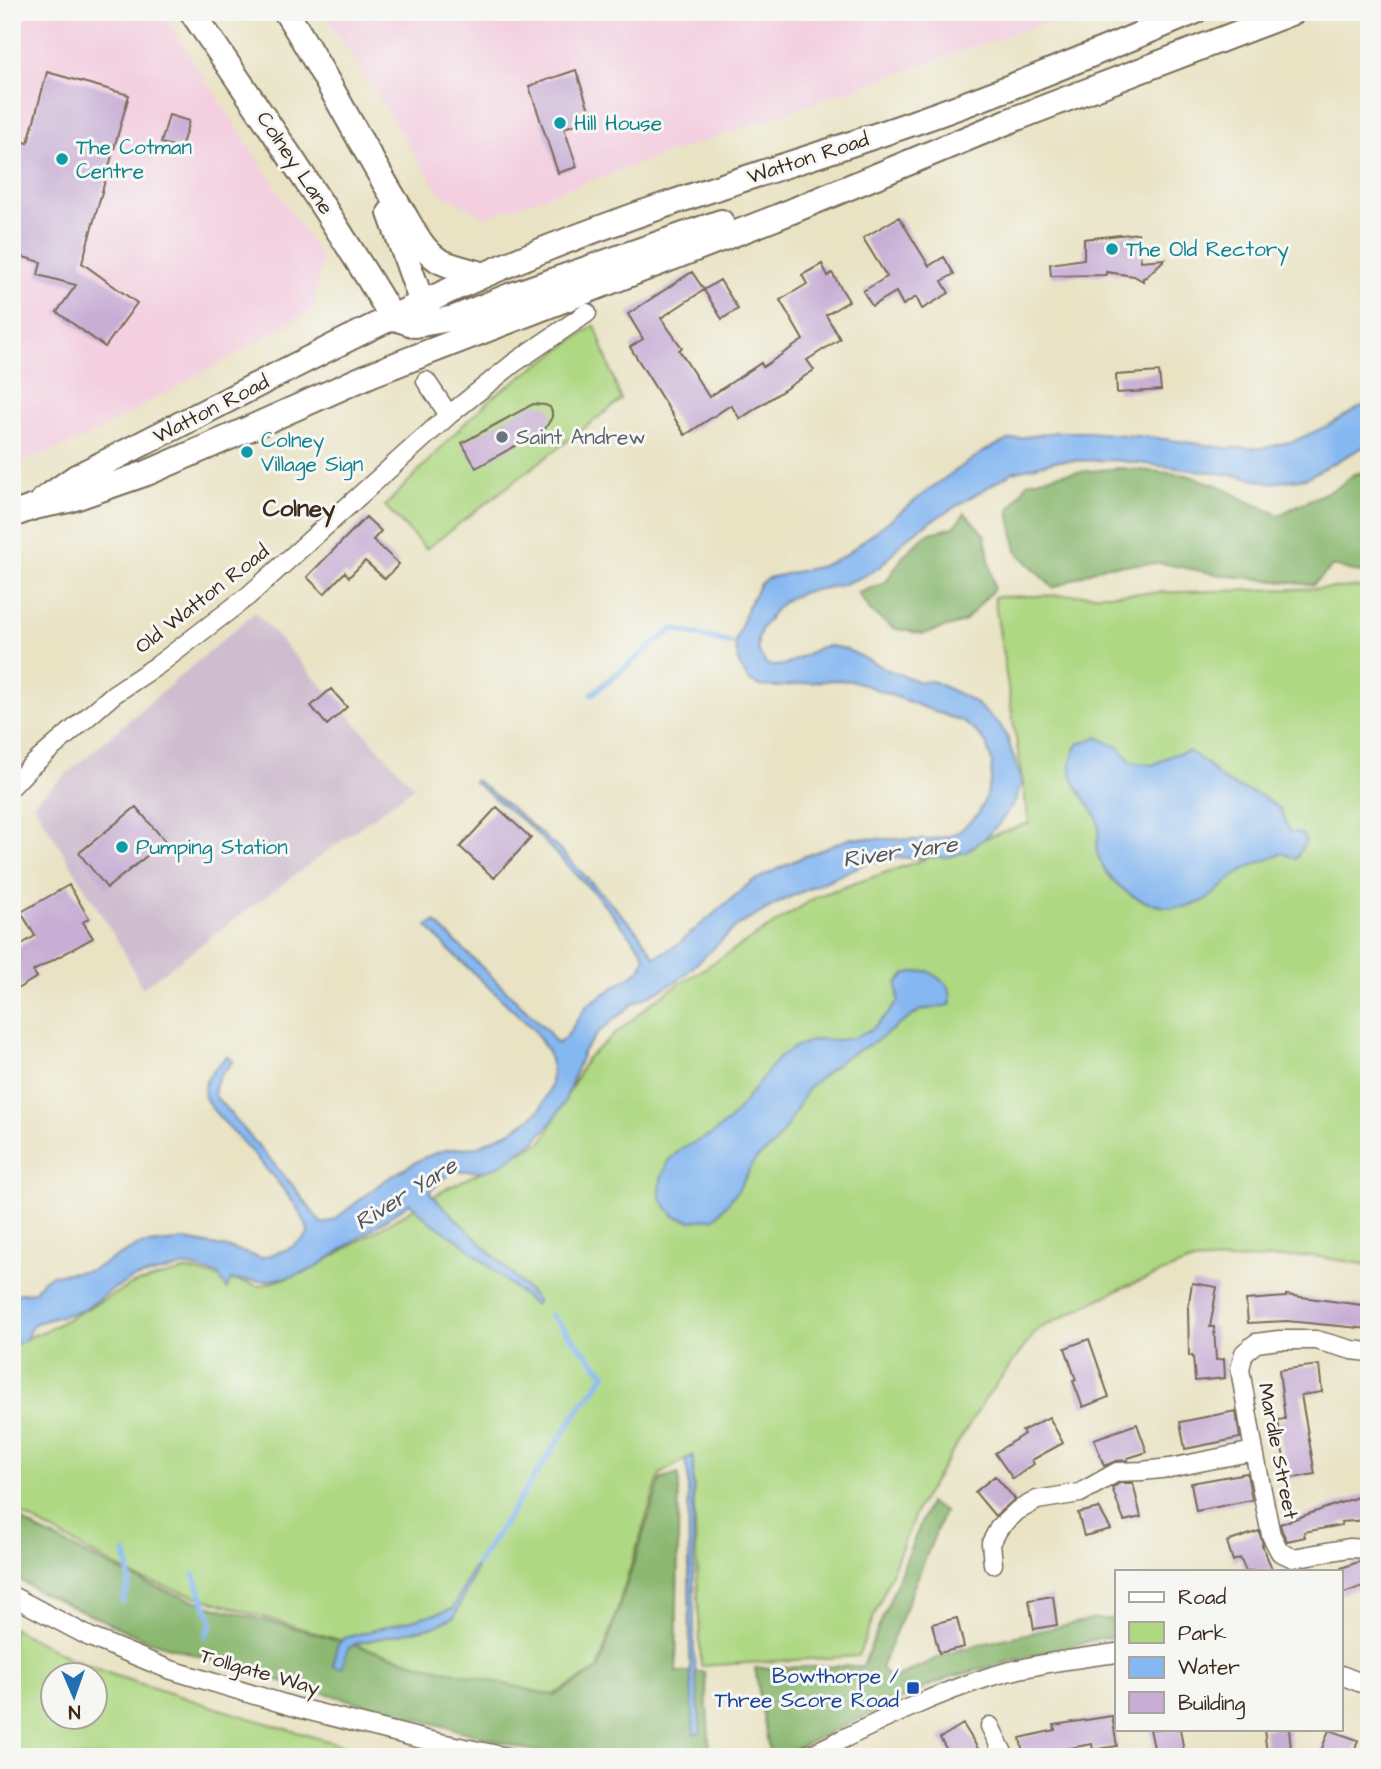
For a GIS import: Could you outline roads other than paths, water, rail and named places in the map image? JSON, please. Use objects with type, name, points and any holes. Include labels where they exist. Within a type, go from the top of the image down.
[{"type":"main road","name":"Colney Lane","points":[[192,12],[305,177],[392,317]]},
{"type":"main road","points":[[286,12],[422,245],[438,259],[484,275]]},
{"type":"main road","name":"Watton Road","points":[[385,369],[405,344],[419,314],[484,275],[591,232],[1002,91],[1194,12]]},
{"type":"main road","name":"Watton Road","points":[[23,511],[69,500],[147,473],[385,369],[775,218],[1009,121],[1293,12]]},
{"type":"main road","name":"Watton Road","points":[[23,511],[76,477],[392,317],[419,314],[455,318],[664,241],[924,155]]},
{"type":"main road","points":[[372,163],[419,314]]},
{"type":"street","name":"Old Watton Road","points":[[12,786],[114,694],[158,665],[248,596],[449,415],[514,363],[587,313]]},
{"type":"street","points":[[426,381],[449,415]]},
{"type":"street","name":"Mardle Street","points":[[1369,1352],[1316,1340],[1256,1343],[1244,1353],[1240,1369],[1271,1535],[1280,1552],[1293,1558],[1349,1548],[1369,1549]]},
{"type":"street","points":[[993,1564],[991,1543],[999,1528],[1017,1511],[1037,1500],[1080,1493],[1116,1472],[1170,1468],[1254,1451]]},
{"type":"street","name":"Tollgate Way","points":[[12,1596],[90,1637],[169,1669],[311,1711],[507,1757]]},
{"type":"street","points":[[809,1755],[945,1693],[990,1677],[1046,1663],[1115,1653]]},
{"type":"street","points":[[1342,1675],[1369,1686]]},
{"type":"street","points":[[990,1726],[1005,1757]]},
{"type":"water","name":"River Yare","points":[[1369,402],[1369,444],[1306,478],[1270,483],[1241,476],[1114,460],[1055,461],[1013,472],[920,528],[902,542],[881,566],[862,577],[841,585],[804,592],[787,599],[776,609],[762,628],[758,640],[758,651],[766,664],[785,665],[821,647],[831,646],[846,649],[888,670],[921,682],[933,681],[973,701],[1000,725],[1007,737],[1022,782],[1015,801],[998,825],[966,852],[948,857],[894,858],[867,863],[781,901],[736,927],[678,981],[634,1003],[599,1032],[583,1052],[564,1103],[534,1142],[496,1168],[484,1171],[452,1171],[429,1192],[538,1301],[534,1305],[462,1243],[429,1221],[410,1203],[315,1268],[294,1276],[265,1281],[233,1280],[227,1289],[218,1274],[187,1266],[134,1278],[84,1310],[36,1323],[25,1341],[12,1345],[12,1294],[34,1292],[43,1280],[52,1275],[92,1270],[139,1245],[186,1240],[233,1249],[261,1258],[288,1249],[308,1234],[306,1224],[288,1195],[205,1097],[207,1079],[227,1056],[233,1061],[217,1081],[215,1096],[293,1186],[321,1223],[334,1220],[385,1180],[423,1158],[444,1150],[476,1147],[511,1131],[541,1108],[551,1085],[552,1068],[548,1052],[533,1029],[427,926],[435,922],[546,1029],[557,1044],[566,1037],[587,1005],[640,970],[645,958],[642,950],[598,897],[530,827],[474,782],[476,780],[563,853],[637,931],[655,957],[677,945],[751,882],[800,858],[851,838],[928,840],[950,836],[960,831],[978,814],[986,797],[992,762],[986,743],[963,722],[854,681],[832,680],[777,687],[761,686],[749,681],[739,664],[735,643],[748,606],[760,584],[768,578],[822,566],[844,556],[939,482],[986,450],[1008,440],[1055,432],[1087,432],[1150,437],[1226,448],[1263,448],[1294,441]]},
{"type":"water","points":[[1096,737],[1119,747],[1131,762],[1153,765],[1172,755],[1189,751],[1221,779],[1260,795],[1280,809],[1289,831],[1303,834],[1306,841],[1296,859],[1283,853],[1249,867],[1201,902],[1170,907],[1138,899],[1112,880],[1103,867],[1097,852],[1097,817],[1077,788],[1071,773],[1072,759],[1078,744]]},
{"type":"water","points":[[928,971],[949,988],[950,1005],[921,1010],[873,1043],[845,1057],[808,1088],[774,1145],[755,1160],[737,1192],[715,1218],[692,1221],[674,1216],[660,1198],[661,1179],[668,1161],[682,1148],[711,1135],[731,1119],[778,1058],[797,1046],[817,1039],[840,1040],[856,1037],[873,1028],[898,1001],[897,983],[907,973]]},
{"type":"water","points":[[693,1456],[694,1653],[701,1733],[694,1734],[690,1660],[688,1476],[685,1459]]},
{"type":"water","points":[[477,1564],[455,1616],[436,1626],[355,1644],[348,1649],[342,1668],[333,1666],[337,1645],[344,1638],[453,1609]]},
{"type":"waterway","points":[[592,694],[673,629],[730,643]]},
{"type":"waterway","points":[[551,1315],[605,1374],[589,1397]]},
{"type":"waterway","points":[[477,1564],[585,1400]]},
{"type":"waterway","points":[[123,1601],[130,1581],[126,1553]]},
{"type":"waterway","points":[[194,1575],[212,1622],[206,1635]]},
{"type":"place","name":"Hill House","points":[[560,123]]},
{"type":"place","name":"The Cotman Centre","points":[[62,159]]},
{"type":"place","name":"The Old Rectory","points":[[1112,249]]},
{"type":"place","name":"Saint Andrew","points":[[502,437]]},
{"type":"place","name":"Colney Village Sign","points":[[247,452]]},
{"type":"place","name":"Pumping Station","points":[[122,847]]},
{"type":"place","name":"Bowthorpe / Three Score Road","points":[[913,1688]]},
{"type":"district","name":"Colney","points":[[299,509]]}]
